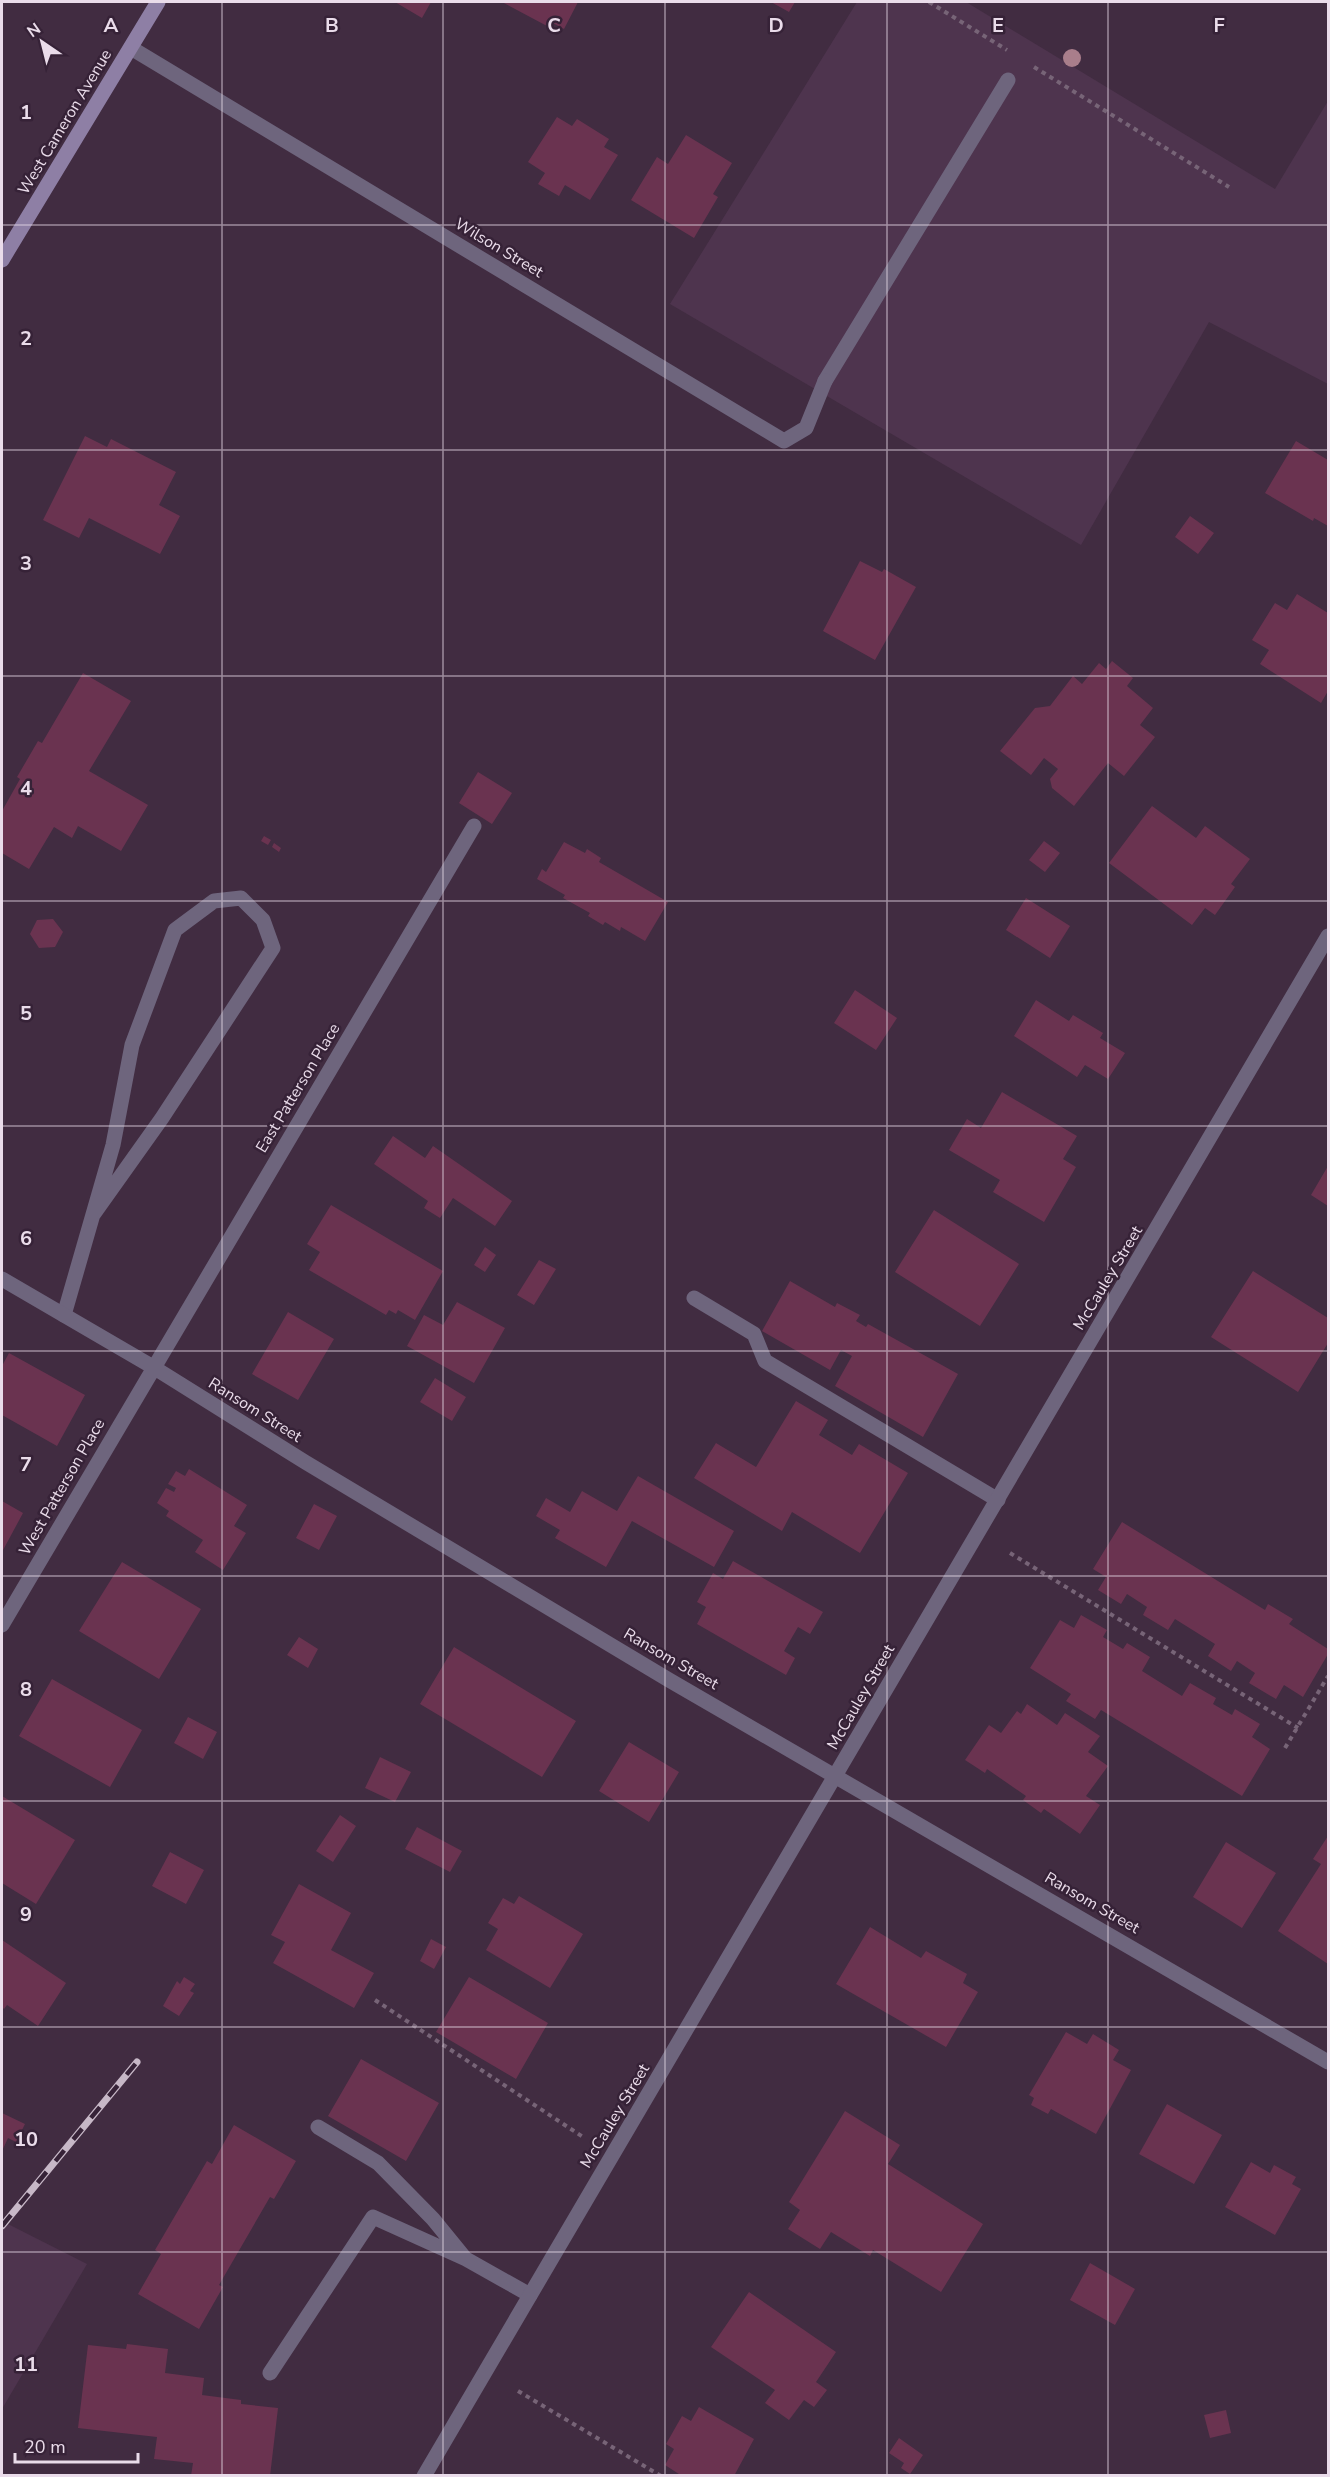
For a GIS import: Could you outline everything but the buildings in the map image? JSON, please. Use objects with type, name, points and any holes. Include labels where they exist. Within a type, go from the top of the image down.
[{"type":"street","name":"West Cameron Avenue","points":[[2,260],[158,2]]},
{"type":"street","name":"Wilson Street","points":[[131,48],[784,441],[806,428],[825,381],[1008,80]]},
{"type":"street","name":"East Patterson Place","points":[[153,1367],[474,826]]},
{"type":"street","points":[[64,1315],[113,1145],[132,1045],[175,930],[214,901],[241,898],[263,920],[273,948],[162,1118],[93,1215]]},
{"type":"street","name":"McCauley Street","points":[[424,2475],[1329,936]]},
{"type":"street","name":"Ransom Street","points":[[2,1279],[153,1367],[305,1462],[835,1776],[1329,2062]]},
{"type":"street","points":[[694,1298],[754,1334],[765,1361],[998,1500]]},
{"type":"street","name":"West Patterson Place","points":[[2,1625],[153,1367]]},
{"type":"street","points":[[318,2127],[378,2163],[433,2219],[466,2259]]},
{"type":"street","points":[[270,2373],[373,2217],[466,2259],[530,2295]]},
{"type":"path","points":[[929,2],[1012,53]]},
{"type":"path","points":[[1031,65],[1229,187]]},
{"type":"path","points":[[1010,1553],[1298,1728]]},
{"type":"path","points":[[1286,1748],[1329,1676]]},
{"type":"path","points":[[375,2000],[583,2138]]},
{"type":"path","points":[[518,2391],[661,2475]]},
{"type":"shaded area","points":[[857,2],[966,2],[1275,189],[1328,101],[1328,384],[1209,322],[1081,545],[670,304]]},
{"type":"shaded area","points":[[2,2221],[87,2264],[2,2409]]},
{"type":"railway","points":[[2,2226],[137,2062]]}]
